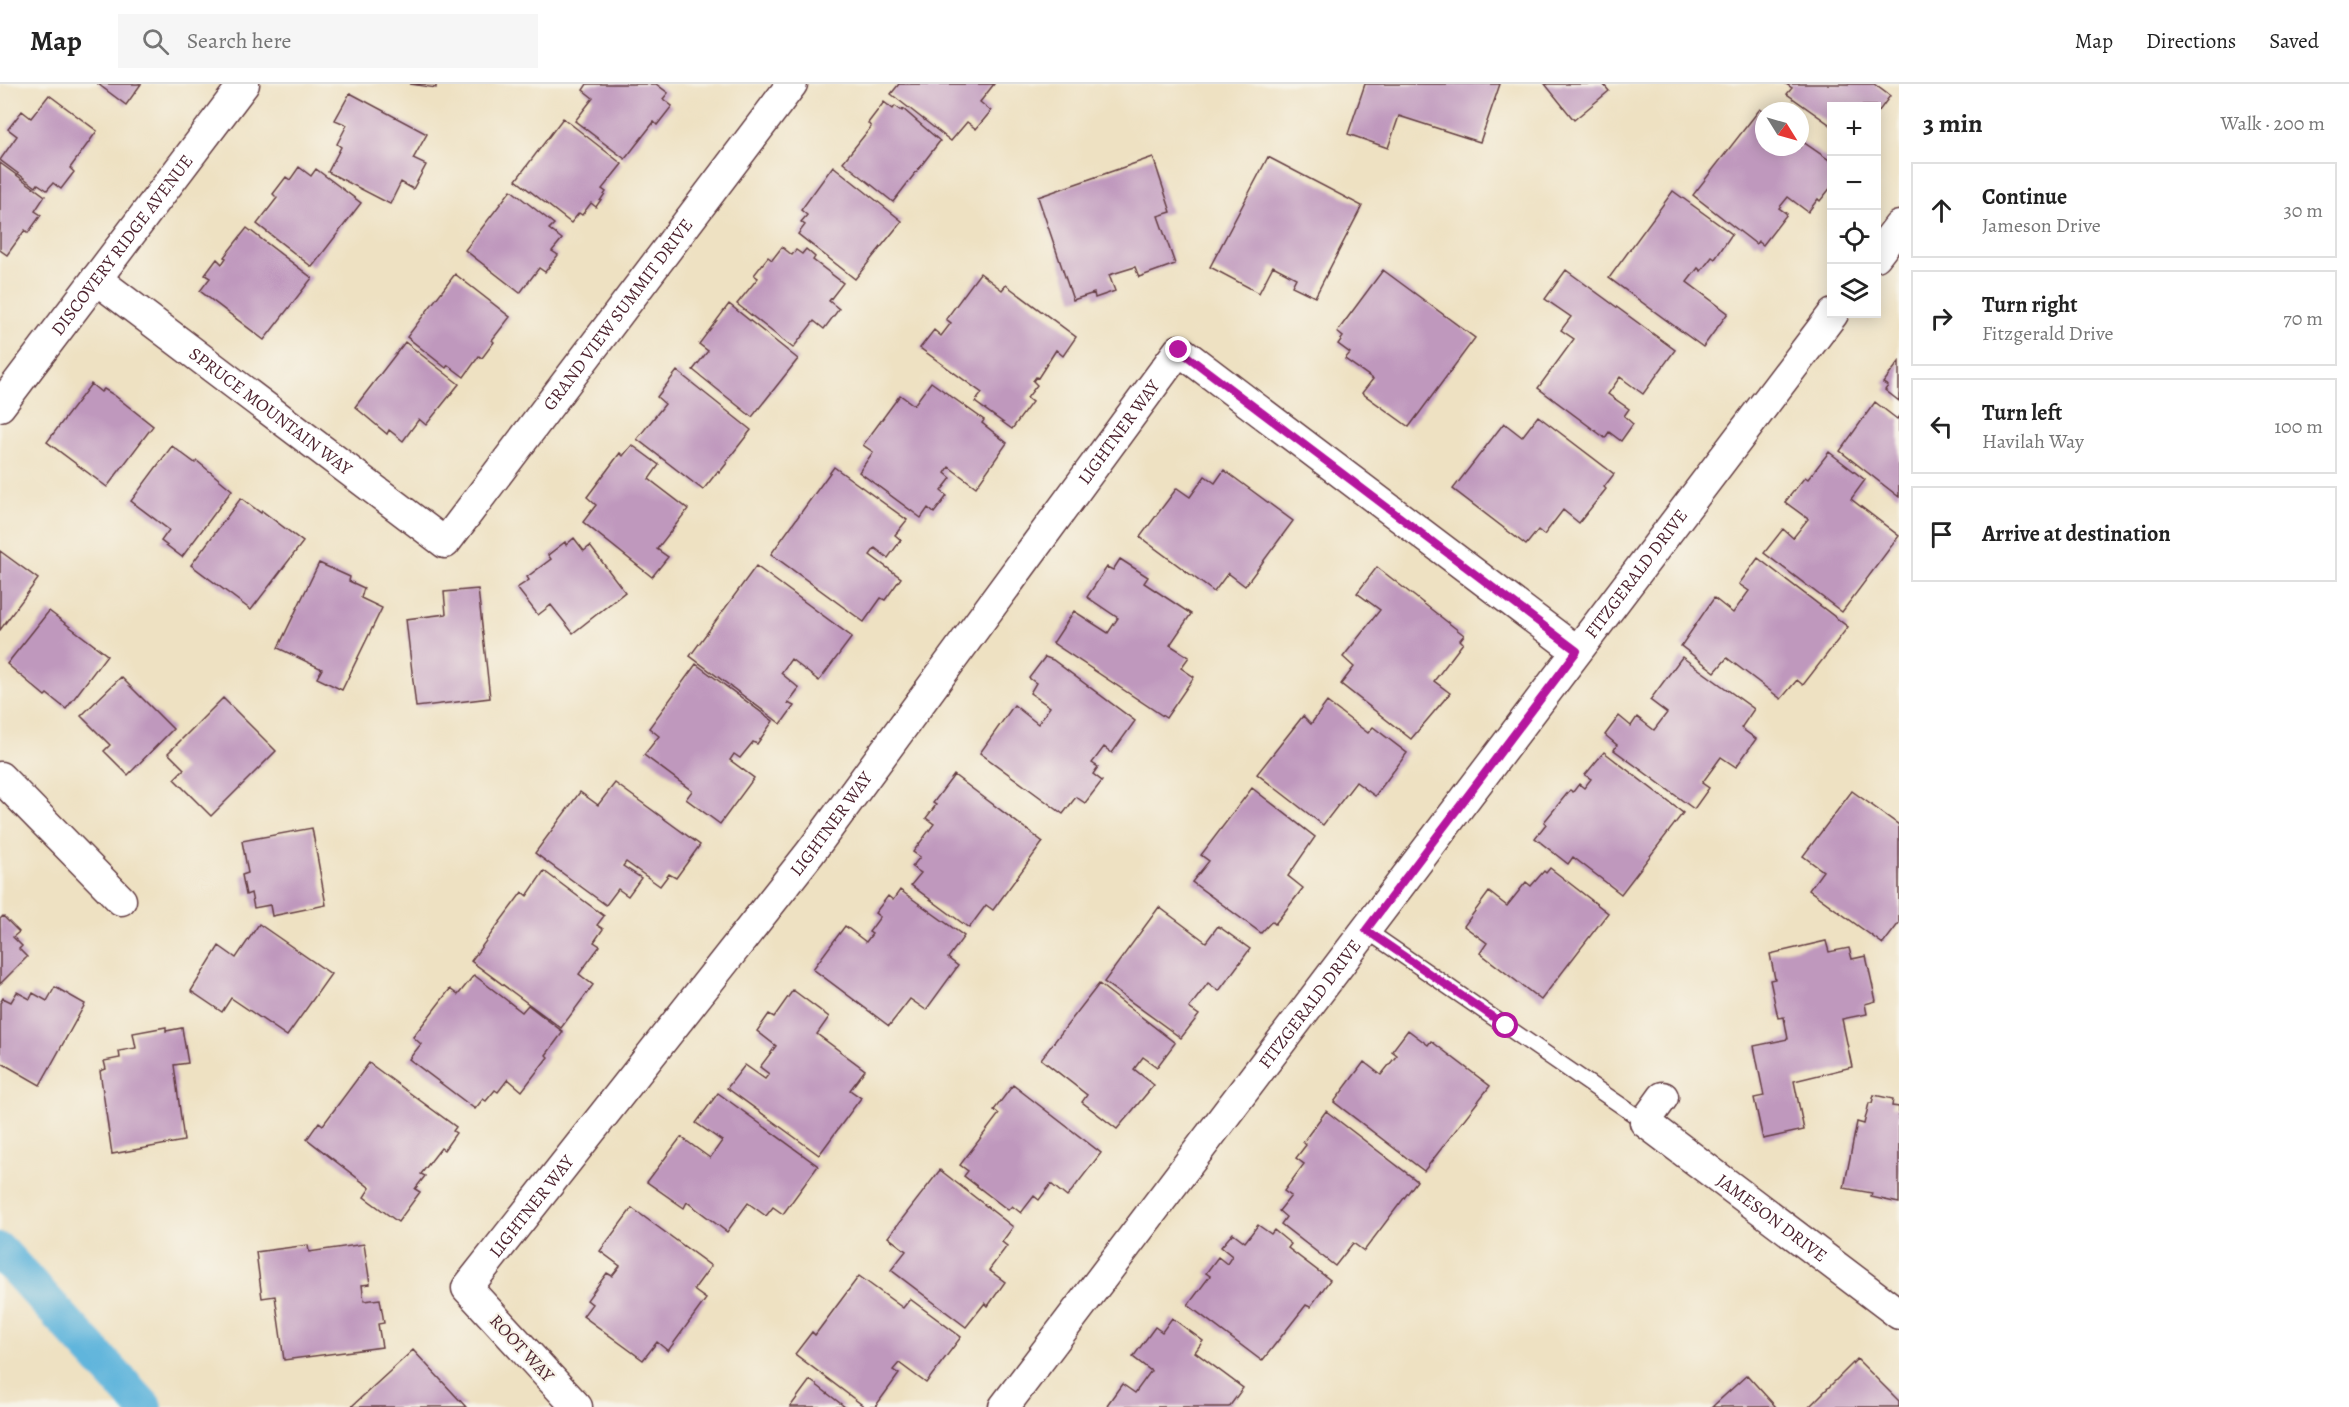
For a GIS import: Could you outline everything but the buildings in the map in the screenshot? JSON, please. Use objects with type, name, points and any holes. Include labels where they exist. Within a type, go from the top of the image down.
[{"type":"street","name":"DISCOVERY RIDGE AVENUE","points":[[0,406],[244,84]]},
{"type":"street","name":"GRAND VIEW SUMMIT DRIVE","points":[[445,543],[792,84]]},
{"type":"street","points":[[1881,249],[1899,226]]},
{"type":"street","name":"SPRUCE MOUNTAIN WAY","points":[[96,279],[445,543]]},
{"type":"street","name":"FITZGERALD DRIVE","points":[[1004,1407],[1830,318]]},
{"type":"street","name":"LIGHTNER WAY","points":[[467,1288],[810,853],[1179,350],[1577,651]]},
{"type":"street","points":[[0,777],[121,900]]},
{"type":"street","points":[[1645,1122],[1663,1096]]},
{"type":"street","name":"JAMESON DRIVE","points":[[1645,1122],[1899,1314]]},
{"type":"street","name":"ROOT WAY","points":[[467,1288],[577,1407]]},
{"type":"lane","name":"JAMESON DRIVE","points":[[1366,930],[1645,1122]]},
{"type":"waterway","points":[[0,1251],[144,1407]]},
{"type":"route","points":[[1179,350],[1577,651],[1366,930],[1506,1026]]}]
